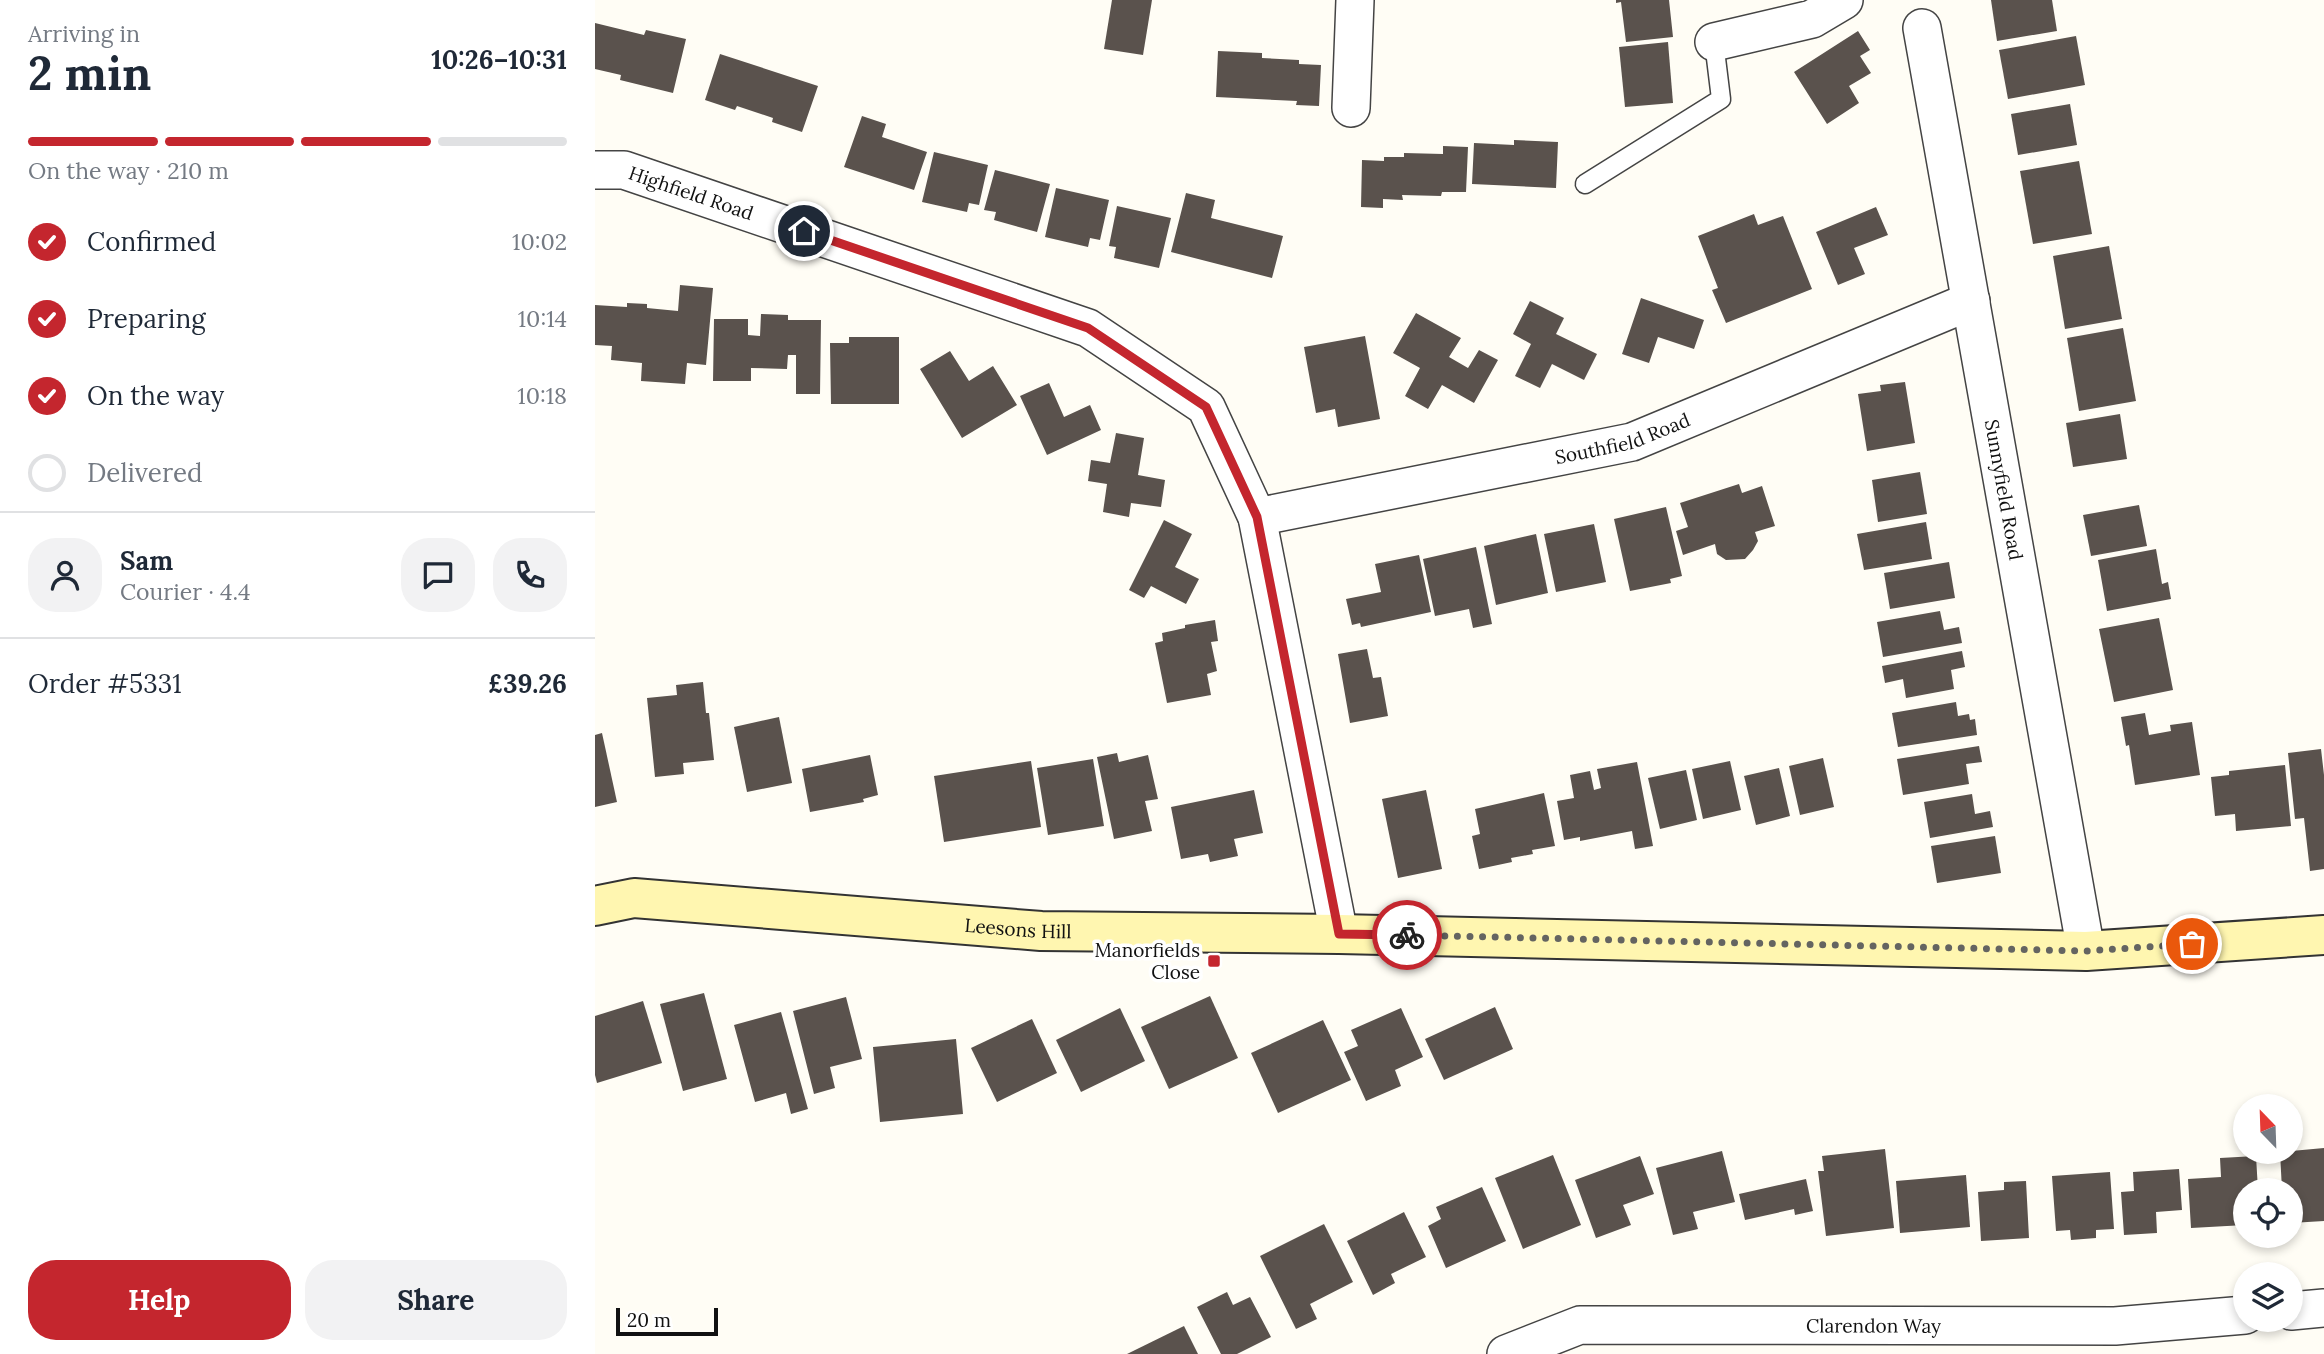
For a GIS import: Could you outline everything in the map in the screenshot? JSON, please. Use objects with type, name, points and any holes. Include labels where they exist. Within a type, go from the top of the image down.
[{"type":"street","points":[[1351,108],[1355,0]]},
{"type":"street","points":[[1714,42],[1812,19],[1844,0]]},
{"type":"street","name":"Sunnyfield Road","points":[[1922,28],[2086,951]]},
{"type":"street","name":"Highfield Road","points":[[595,170],[624,170],[1088,328],[1206,407],[1257,517],[1339,934]]},
{"type":"street","name":"Southfield Road","points":[[1257,517],[1632,442],[1971,301]]},
{"type":"street","name":"Leesons Hill","points":[[595,906],[634,898],[1041,930],[2086,951],[2324,935]]},
{"type":"street","points":[[2303,1310],[2324,1308]]},
{"type":"street","name":"Clarendon Way","points":[[1506,1354],[1580,1325],[2115,1326],[2233,1316]]},
{"type":"lane","points":[[1585,184],[1721,99],[1714,42]]},
{"type":"building","points":[[1112,0],[1152,0],[1143,55],[1104,49]]},
{"type":"building","points":[[1616,0],[1669,0],[1673,37],[1626,42],[1621,2],[1616,3]]},
{"type":"building","points":[[1991,0],[2052,0],[2057,31],[1997,41]]},
{"type":"building","points":[[595,23],[644,35],[646,30],[686,39],[673,93],[620,80],[621,75],[595,69]]},
{"type":"building","points":[[1858,31],[1870,50],[1860,56],[1871,73],[1849,86],[1859,103],[1827,124],[1794,72]]},
{"type":"building","points":[[2076,36],[2085,85],[2008,99],[1999,50]]},
{"type":"building","points":[[1668,42],[1673,103],[1625,107],[1619,47]]},
{"type":"building","points":[[1218,51],[1262,53],[1262,58],[1299,60],[1299,64],[1321,65],[1319,106],[1296,105],[1297,101],[1216,97]]},
{"type":"building","points":[[720,54],[818,86],[802,132],[772,122],[773,118],[737,106],[735,110],[705,100]]},
{"type":"building","points":[[2070,104],[2077,145],[2018,155],[2011,114]]},
{"type":"building","points":[[862,116],[886,124],[882,137],[927,152],[914,190],[844,167]]},
{"type":"building","points":[[1514,140],[1558,142],[1556,188],[1472,184],[1474,143],[1514,145]]},
{"type":"building","points":[[1443,146],[1468,147],[1466,192],[1442,192],[1441,196],[1402,195],[1403,200],[1383,199],[1383,208],[1361,207],[1362,160],[1384,161],[1384,157],[1404,157],[1404,153],[1443,154]]},
{"type":"building","points":[[934,152],[988,165],[979,205],[969,203],[967,212],[922,202]]},
{"type":"building","points":[[2079,161],[2092,234],[2033,244],[2020,171]]},
{"type":"building","points":[[995,170],[1050,184],[1037,232],[994,220],[996,212],[984,210]]},
{"type":"building","points":[[1056,188],[1109,200],[1100,240],[1090,238],[1088,247],[1045,237]]},
{"type":"building","points":[[1186,193],[1215,200],[1211,218],[1283,236],[1272,278],[1171,252]]},
{"type":"building","points":[[1117,206],[1171,218],[1159,268],[1114,258],[1116,247],[1109,246]]},
{"type":"building","points":[[1876,207],[1888,235],[1854,248],[1865,274],[1838,285],[1816,232]]},
{"type":"building","points":[[1754,214],[1758,225],[1783,216],[1812,289],[1726,323],[1712,290],[1718,288],[1698,236]]},
{"type":"building","points":[[2109,246],[2122,319],[2065,329],[2053,256]]},
{"type":"building","points":[[680,285],[713,288],[706,365],[687,363],[685,384],[641,381],[642,363],[611,360],[612,346],[595,345],[595,305],[627,307],[627,303],[647,304],[647,308],[678,311]]},
{"type":"building","points":[[1641,298],[1704,320],[1694,349],[1658,337],[1649,363],[1622,354]]},
{"type":"building","points":[[1530,301],[1564,318],[1556,334],[1597,354],[1584,380],[1552,364],[1540,388],[1515,376],[1531,344],[1513,334]]},
{"type":"building","points":[[1416,313],[1461,338],[1449,357],[1468,368],[1479,350],[1498,360],[1474,403],[1442,385],[1428,409],[1405,396],[1420,368],[1393,353]]},
{"type":"building","points":[[761,314],[788,315],[788,320],[821,320],[820,394],[796,394],[796,355],[788,355],[787,369],[751,368],[751,381],[713,381],[714,319],[748,319],[748,335],[760,336]]},
{"type":"building","points":[[2123,328],[2136,401],[2079,411],[2067,338]]},
{"type":"building","points":[[1365,336],[1380,419],[1338,427],[1335,409],[1316,413],[1304,347]]},
{"type":"building","points":[[849,337],[899,337],[899,404],[831,404],[830,343],[849,343]]},
{"type":"building","points":[[950,351],[969,381],[993,366],[1017,405],[962,438],[920,369]]},
{"type":"building","points":[[1905,382],[1915,443],[1867,451],[1858,394],[1881,391],[1880,385]]},
{"type":"building","points":[[1049,383],[1064,417],[1090,405],[1101,430],[1047,455],[1020,396]]},
{"type":"building","points":[[2120,414],[2127,459],[2073,467],[2066,423]]},
{"type":"building","points":[[1116,433],[1144,438],[1138,475],[1165,480],[1161,507],[1131,503],[1129,517],[1103,512],[1107,484],[1088,481],[1091,460],[1110,463]]},
{"type":"building","points":[[1920,472],[1927,514],[1878,522],[1872,480]]},
{"type":"building","points":[[1739,484],[1742,493],[1762,486],[1775,526],[1755,532],[1758,541],[1745,559],[1726,560],[1717,554],[1715,544],[1683,555],[1676,531],[1688,527],[1680,503]]},
{"type":"building","points":[[2139,505],[2147,546],[2091,556],[2083,515]]},
{"type":"building","points":[[1666,507],[1682,576],[1670,579],[1671,583],[1630,591],[1614,519]]},
{"type":"building","points":[[1164,520],[1192,534],[1175,567],[1199,579],[1186,604],[1151,586],[1144,598],[1129,590]]},
{"type":"building","points":[[1926,522],[1932,559],[1864,570],[1857,534]]},
{"type":"building","points":[[1594,524],[1606,582],[1556,592],[1544,534]]},
{"type":"building","points":[[1536,534],[1548,593],[1496,605],[1484,546]]},
{"type":"building","points":[[1476,547],[1492,624],[1473,628],[1469,609],[1435,616],[1423,559]]},
{"type":"building","points":[[2156,549],[2162,584],[2168,582],[2171,599],[2107,611],[2098,560]]},
{"type":"building","points":[[1419,555],[1431,612],[1361,627],[1360,623],[1352,625],[1346,599],[1381,592],[1375,564]]},
{"type":"building","points":[[1949,562],[1955,598],[1890,609],[1884,573]]},
{"type":"building","points":[[1940,611],[1944,630],[1959,627],[1962,643],[1883,657],[1877,622]]},
{"type":"building","points":[[2159,618],[2173,690],[2114,702],[2099,629]]},
{"type":"building","points":[[1215,620],[1218,641],[1211,642],[1217,671],[1207,674],[1211,695],[1167,703],[1155,643],[1163,641],[1162,633],[1185,628],[1185,625]]},
{"type":"building","points":[[1367,649],[1373,678],[1381,677],[1388,716],[1350,723],[1338,654]]},
{"type":"building","points":[[1962,651],[1965,667],[1951,670],[1954,689],[1906,698],[1903,679],[1885,683],[1882,666]]},
{"type":"building","points":[[703,682],[714,760],[683,763],[684,774],[655,777],[647,698],[677,695],[676,685]]},
{"type":"building","points":[[1956,702],[1958,716],[1969,714],[1970,720],[1975,719],[1977,735],[1898,747],[1892,713]]},
{"type":"building","points":[[2145,713],[2149,735],[2171,731],[2170,725],[2192,722],[2200,775],[2135,785],[2129,745],[2126,746],[2121,717]]},
{"type":"building","points":[[779,717],[792,783],[747,792],[734,727]]},
{"type":"building","points":[[602,733],[617,802],[595,807],[595,735]]},
{"type":"building","points":[[1979,746],[1982,762],[1966,764],[1969,784],[1903,795],[1897,759]]},
{"type":"building","points":[[2321,749],[2324,775],[2324,869],[2310,871],[2304,818],[2295,819],[2288,753]]},
{"type":"building","points":[[1117,753],[1119,762],[1148,755],[1158,799],[1145,801],[1152,831],[1114,839],[1097,757]]},
{"type":"building","points":[[870,755],[878,795],[863,799],[864,802],[810,812],[802,769]]},
{"type":"building","points":[[1823,758],[1834,807],[1800,815],[1789,766]]},
{"type":"building","points":[[1093,759],[1104,826],[1048,835],[1037,768]]},
{"type":"building","points":[[1031,761],[1041,827],[944,842],[934,776]]},
{"type":"building","points":[[1730,761],[1741,810],[1703,819],[1692,769]]},
{"type":"building","points":[[1637,762],[1653,846],[1635,849],[1632,831],[1580,841],[1580,837],[1564,840],[1557,801],[1574,798],[1570,775],[1590,771],[1594,790],[1601,788],[1597,769]]},
{"type":"building","points":[[2285,765],[2291,826],[2236,831],[2235,814],[2215,816],[2211,777],[2229,775],[2229,771]]},
{"type":"building","points":[[1779,768],[1790,816],[1756,825],[1744,776]]},
{"type":"building","points":[[1686,770],[1697,820],[1660,829],[1648,778]]},
{"type":"building","points":[[1254,790],[1263,833],[1234,839],[1238,856],[1210,862],[1208,854],[1181,859],[1171,807]]},
{"type":"building","points":[[1426,790],[1442,869],[1398,878],[1382,799]]},
{"type":"building","points":[[1544,793],[1555,846],[1532,850],[1533,854],[1511,858],[1512,862],[1479,869],[1472,836],[1480,834],[1475,809]]},
{"type":"building","points":[[1972,794],[1975,814],[1990,811],[1993,827],[1930,838],[1924,802]]},
{"type":"building","points":[[1995,836],[2001,873],[1937,883],[1931,846]]},
{"type":"building","points":[[704,993],[727,1079],[683,1091],[660,1004]]},
{"type":"building","points":[[1210,996],[1238,1058],[1169,1089],[1141,1027]]},
{"type":"building","points":[[846,997],[862,1059],[830,1067],[835,1088],[814,1094],[793,1011]]},
{"type":"building","points":[[643,1001],[662,1063],[597,1083],[595,1016]]},
{"type":"building","points":[[1495,1007],[1513,1049],[1444,1080],[1425,1039]]},
{"type":"building","points":[[1120,1008],[1145,1061],[1081,1092],[1056,1040]]},
{"type":"building","points":[[1401,1008],[1423,1057],[1395,1070],[1401,1086],[1366,1101],[1344,1052],[1358,1046],[1351,1030]]},
{"type":"building","points":[[781,1012],[808,1109],[791,1114],[786,1093],[755,1102],[734,1025]]},
{"type":"building","points":[[1032,1019],[1057,1073],[997,1102],[971,1048]]},
{"type":"building","points":[[1323,1020],[1351,1080],[1278,1113],[1251,1053]]},
{"type":"building","points":[[956,1039],[963,1114],[880,1122],[873,1047]]},
{"type":"building","points":[[2324,1148],[2324,1221],[2303,1222],[2303,1178],[2281,1178],[2281,1164],[2303,1164],[2303,1150]]},
{"type":"building","points":[[1885,1149],[1894,1228],[1826,1236],[1818,1171],[1824,1171],[1822,1156]]},
{"type":"building","points":[[1722,1151],[1735,1202],[1693,1212],[1698,1229],[1673,1235],[1656,1168]]},
{"type":"building","points":[[1553,1155],[1581,1225],[1523,1249],[1495,1178]]},
{"type":"building","points":[[1640,1156],[1654,1194],[1623,1205],[1631,1225],[1596,1238],[1575,1180]]},
{"type":"building","points":[[2233,1157],[2233,1164],[2256,1164],[2257,1178],[2233,1178],[2233,1226],[2191,1228],[2188,1179],[2221,1177],[2220,1158]]},
{"type":"building","points":[[2179,1169],[2182,1210],[2156,1212],[2157,1233],[2124,1235],[2121,1192],[2134,1191],[2133,1172]]},
{"type":"building","points":[[2110,1172],[2114,1229],[2096,1230],[2096,1238],[2071,1240],[2070,1230],[2056,1231],[2052,1176]]},
{"type":"building","points":[[1966,1175],[1970,1227],[1900,1233],[1896,1181]]},
{"type":"building","points":[[1806,1179],[1813,1211],[1795,1215],[1794,1209],[1745,1220],[1739,1194]]},
{"type":"building","points":[[2026,1181],[2029,1238],[1981,1241],[1978,1192],[2004,1190],[2004,1182]]},
{"type":"building","points":[[1482,1187],[1506,1241],[1446,1268],[1428,1226],[1441,1219],[1436,1207]]},
{"type":"building","points":[[1404,1212],[1426,1257],[1391,1274],[1395,1283],[1373,1295],[1347,1241]]},
{"type":"building","points":[[1324,1224],[1353,1282],[1310,1304],[1317,1319],[1296,1329],[1260,1256]]},
{"type":"building","points":[[1227,1292],[1233,1305],[1250,1297],[1271,1337],[1237,1354],[1221,1354],[1197,1307]]},
{"type":"building","points":[[1184,1326],[1198,1354],[1127,1354]]},
{"type":"way so far","points":[[1407,935],[2086,951],[2192,944]]},
{"type":"place","name":"Manorfields Close","points":[[1214,961]]},
{"type":"route","points":[[804,231],[1088,328],[1206,407],[1257,517],[1339,934],[1407,935]]}]
